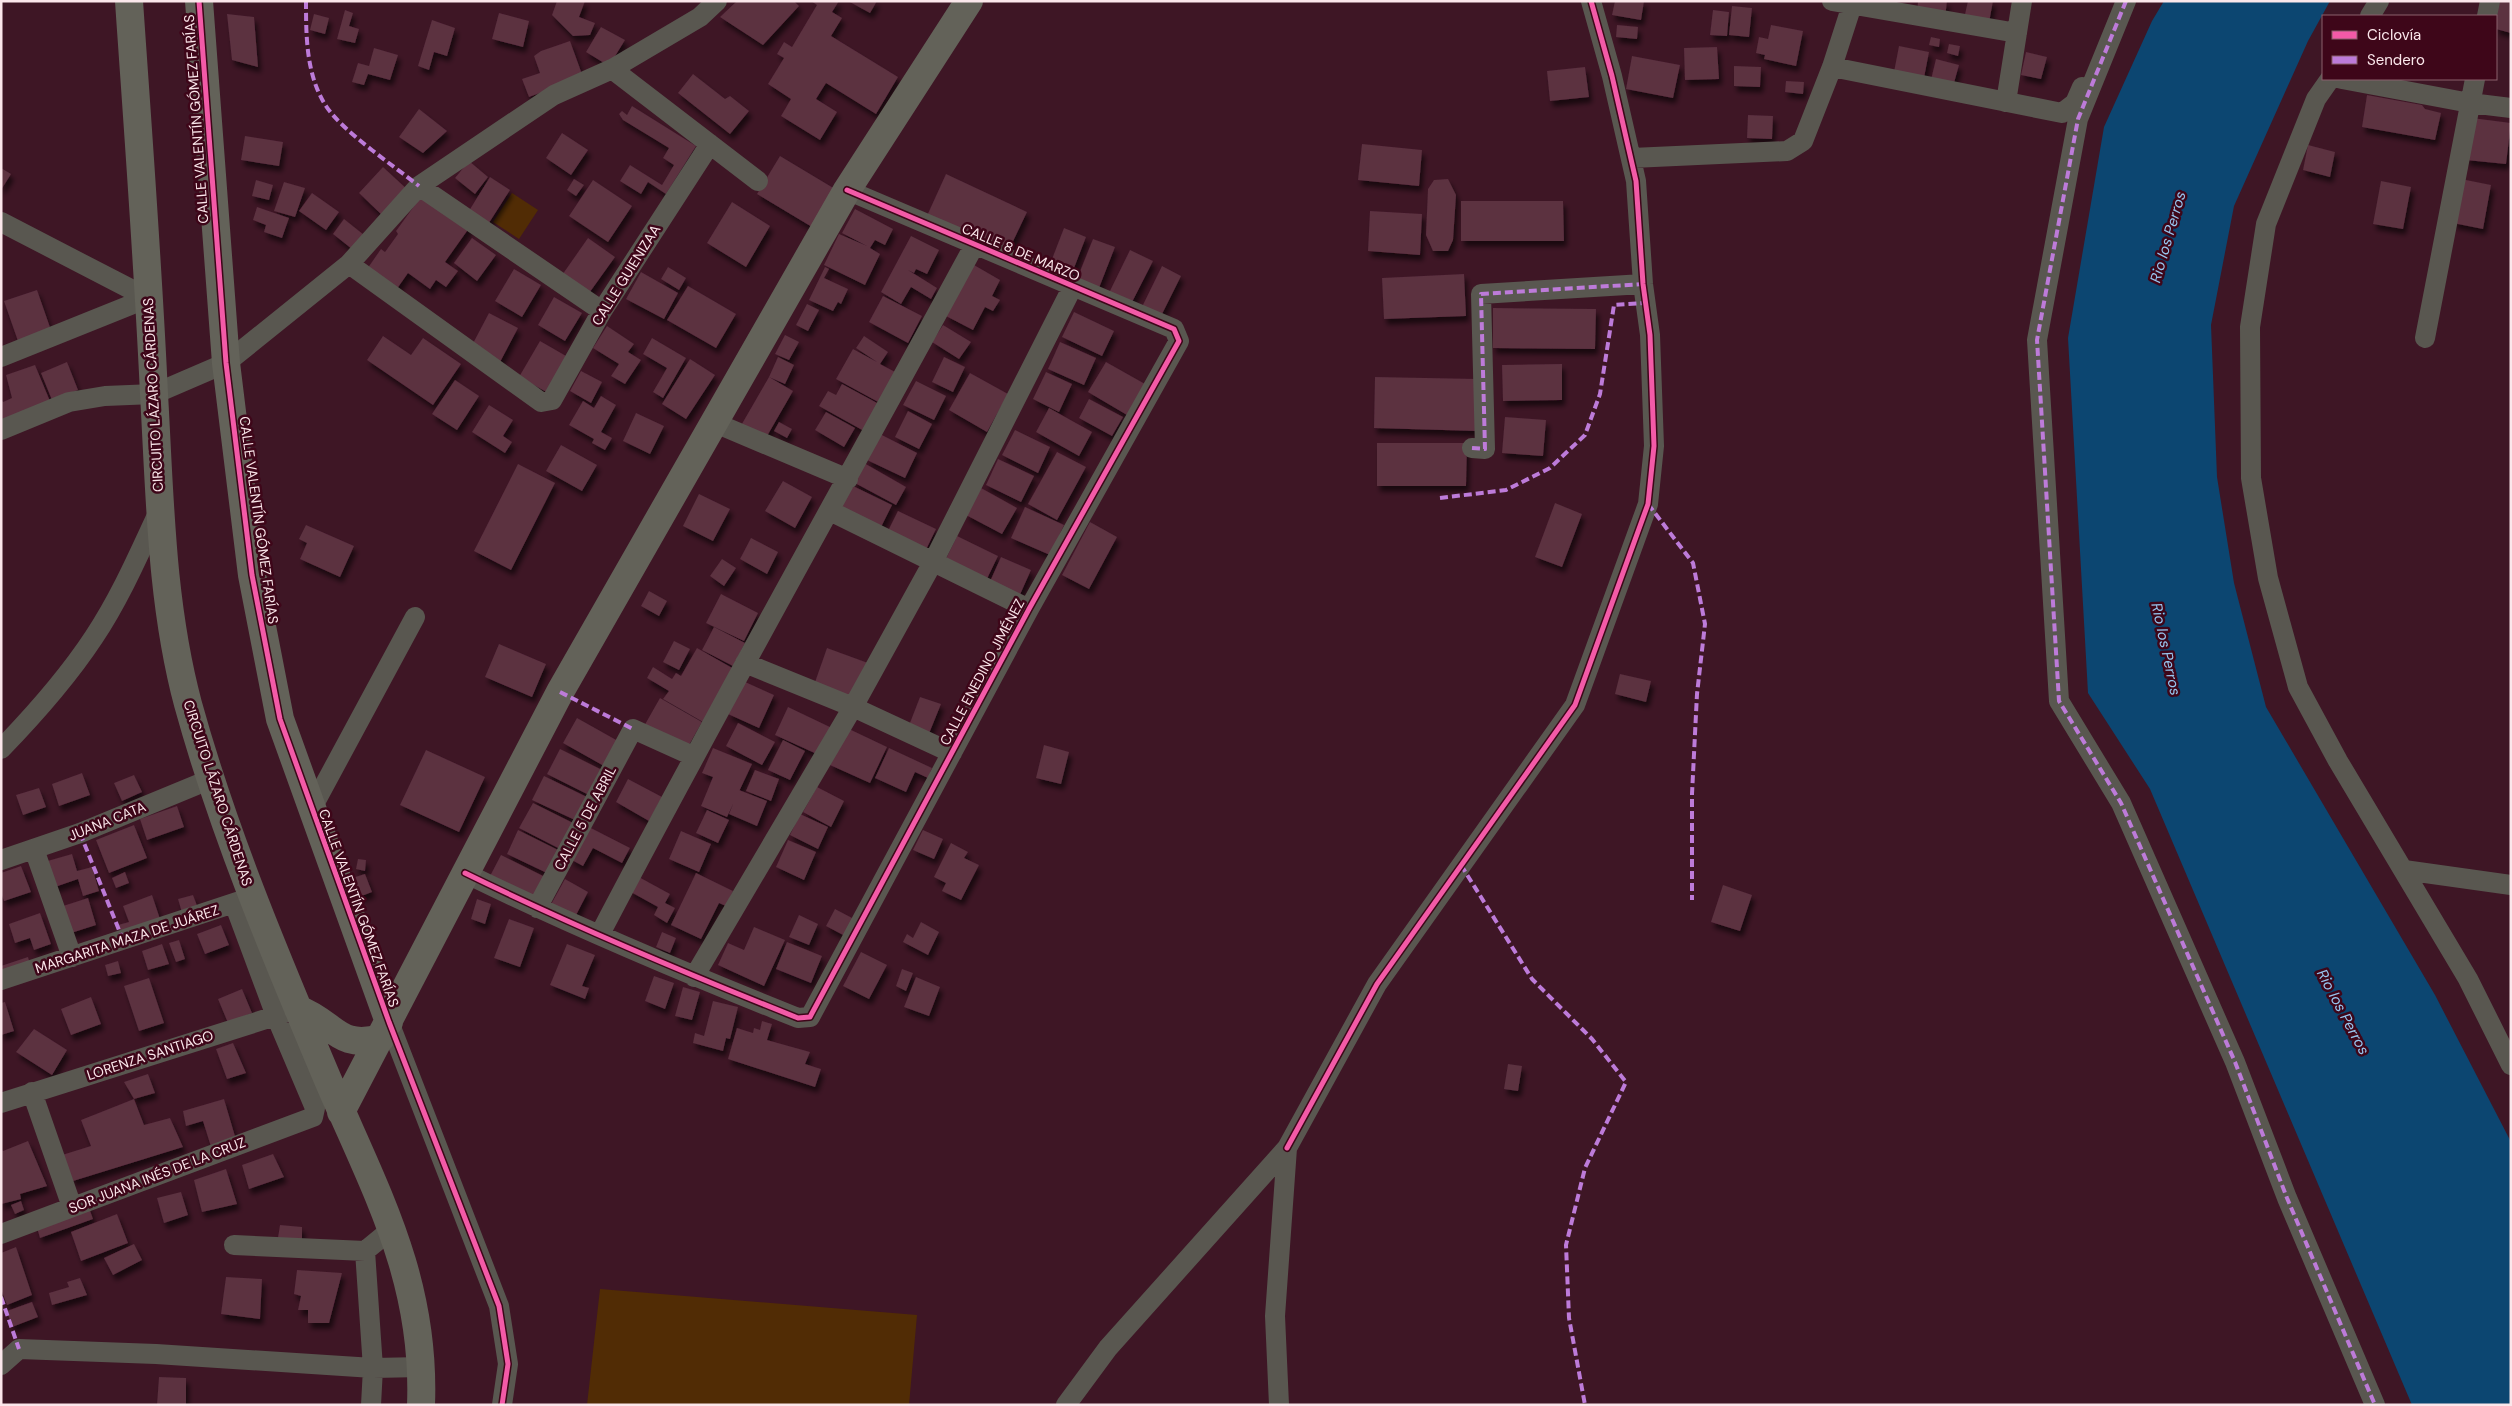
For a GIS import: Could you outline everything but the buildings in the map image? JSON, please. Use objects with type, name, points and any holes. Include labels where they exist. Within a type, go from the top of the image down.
[{"type":"street","name":"CIRCUITO LÁZARO CÁRDENAS","points":[[129,1],[154,394],[159,511],[170,613],[188,701],[243,900],[287,1012],[342,1112],[393,1228],[413,1297],[422,1367],[421,1405]]},
{"type":"street","name":"CALLE VALENTÍN GÓMEZ FARÍAS","points":[[199,1],[226,363],[252,575],[278,710],[288,746],[312,808],[385,1030]]},
{"type":"street","points":[[1,430],[69,402],[105,396],[154,394],[226,363],[349,264],[419,186],[554,95],[612,69],[700,17],[717,1]]},
{"type":"street","points":[[342,1112],[560,692],[847,190],[969,1]]},
{"type":"street","points":[[1066,1405],[1108,1348],[1287,1148],[1377,984],[1575,705],[1648,504],[1654,446],[1650,336],[1643,284],[1636,180],[1612,76],[1591,1]]},
{"type":"street","points":[[1832,1],[2017,33]]},
{"type":"street","points":[[2006,102],[2022,1]]},
{"type":"street","points":[[1832,67],[2062,114],[2075,103],[2121,1]]},
{"type":"street","points":[[2126,1],[2078,119],[2037,340],[2059,701],[2120,803],[2234,1062],[2287,1198],[2375,1405]]},
{"type":"street","points":[[2371,15],[2379,1]]},
{"type":"street","points":[[2487,15],[2490,1]]},
{"type":"street","points":[[1632,158],[1786,151],[1803,141],[1832,67],[1852,5]]},
{"type":"street","points":[[612,69],[758,181]]},
{"type":"street","points":[[2329,80],[2316,99],[2266,224],[2250,326],[2251,478],[2268,578],[2298,688],[2338,761],[2468,979],[2511,1065]]},
{"type":"street","points":[[2347,80],[2470,103],[2511,108]]},
{"type":"street","points":[[2425,338],[2475,80]]},
{"type":"street","name":"CALLE GUIENIZAA","points":[[349,264],[541,402],[552,400],[602,311],[710,144]]},
{"type":"street","points":[[419,186],[602,311]]},
{"type":"street","name":"CALLE 8 DE MARZO","points":[[847,190],[1174,328],[1179,341]]},
{"type":"street","points":[[1,222],[148,298]]},
{"type":"street","points":[[600,934],[693,756],[848,479],[975,244]]},
{"type":"street","points":[[1472,448],[1486,449],[1481,294],[1643,284]]},
{"type":"street","points":[[465,873],[537,908],[694,976],[853,707],[933,562],[1073,286]]},
{"type":"street","points":[[1,357],[148,298]]},
{"type":"street","name":"CALLE ENEDINO JIMÉNEZ","points":[[694,976],[798,1018],[810,1017],[1029,610],[1179,341]]},
{"type":"street","points":[[713,422],[848,479]]},
{"type":"street","points":[[1,749],[59,685],[95,636],[129,575],[159,511]]},
{"type":"street","points":[[830,511],[1029,610]]},
{"type":"street","points":[[312,808],[415,618]]},
{"type":"street","points":[[745,663],[853,707],[952,753]]},
{"type":"street","name":"CALLE 5 DE ABRIL","points":[[537,908],[633,729],[693,756]]},
{"type":"street","name":"JUANA CATA","points":[[1,860],[80,833],[211,779]]},
{"type":"street","points":[[34,849],[72,957]]},
{"type":"street","points":[[2404,870],[2511,885]]},
{"type":"street","points":[[2479,881],[2511,870]]},
{"type":"street","name":"MARGARITA MAZA DE JUÁREZ","points":[[1,980],[243,900]]},
{"type":"street","points":[[287,1012],[313,1014],[346,1040],[356,1042],[385,1030]]},
{"type":"street","name":"LORENZA SANTIAGO","points":[[1,1103],[287,1012]]},
{"type":"street","name":"SOR JUANA INÉS DE LA CRUZ","points":[[1,1234],[313,1117],[315,1108],[287,1012]]},
{"type":"street","points":[[385,1030],[499,1306],[508,1364],[502,1405]]},
{"type":"street","points":[[32,1092],[72,1207]]},
{"type":"street","points":[[1279,1405],[1275,1316],[1287,1148]]},
{"type":"street","points":[[234,1245],[366,1251],[393,1228]]},
{"type":"street","points":[[366,1251],[373,1368],[372,1405]]},
{"type":"street","points":[[1,1365],[19,1349],[156,1354],[373,1368],[422,1367]]},
{"type":"shaded area","points":[[512,193],[538,210],[519,239],[493,222]]},
{"type":"shaded area","points":[[600,1289],[917,1315],[909,1405],[587,1405]]},
{"type":"water","name":"Rio los Perros","points":[[2164,1],[2330,1],[2308,41],[2234,206],[2211,325],[2217,477],[2234,583],[2266,707],[2435,995],[2511,1142],[2511,1405],[2412,1405],[2150,789],[2088,693],[2068,338],[2104,127],[2152,21]]},
{"type":"marked path","points":[[306,1],[308,55],[314,81],[326,106],[356,137],[419,186]]},
{"type":"marked path","points":[[2126,1],[2078,119],[2037,340],[2059,701],[2121,803],[2235,1062],[2287,1198],[2375,1405]]},
{"type":"marked path","points":[[1472,448],[1485,449],[1481,294],[1643,284]]},
{"type":"marked path","points":[[1440,498],[1506,490],[1550,468],[1585,435],[1600,394],[1614,305],[1645,303]]},
{"type":"marked path","points":[[1648,504],[1693,563],[1705,624],[1697,694],[1692,794],[1692,900]]},
{"type":"marked path","points":[[560,692],[633,729]]},
{"type":"marked path","points":[[80,833],[123,940]]},
{"type":"marked path","points":[[1461,865],[1532,979],[1592,1039],[1626,1082],[1585,1168],[1566,1245],[1569,1318],[1585,1405]]},
{"type":"marked path","points":[[1,1297],[19,1349]]},
{"type":"cycle path","points":[[199,1],[226,363],[252,575],[280,719],[389,1022],[499,1306],[508,1364],[502,1405]]},
{"type":"cycle path","points":[[1287,1148],[1377,984],[1575,705],[1648,504],[1654,446],[1650,335],[1643,284],[1636,181],[1612,76],[1591,1]]},
{"type":"cycle path","points":[[465,873],[547,912],[671,966],[798,1018],[810,1017],[1029,609],[1179,341],[1174,329],[847,190]]}]
